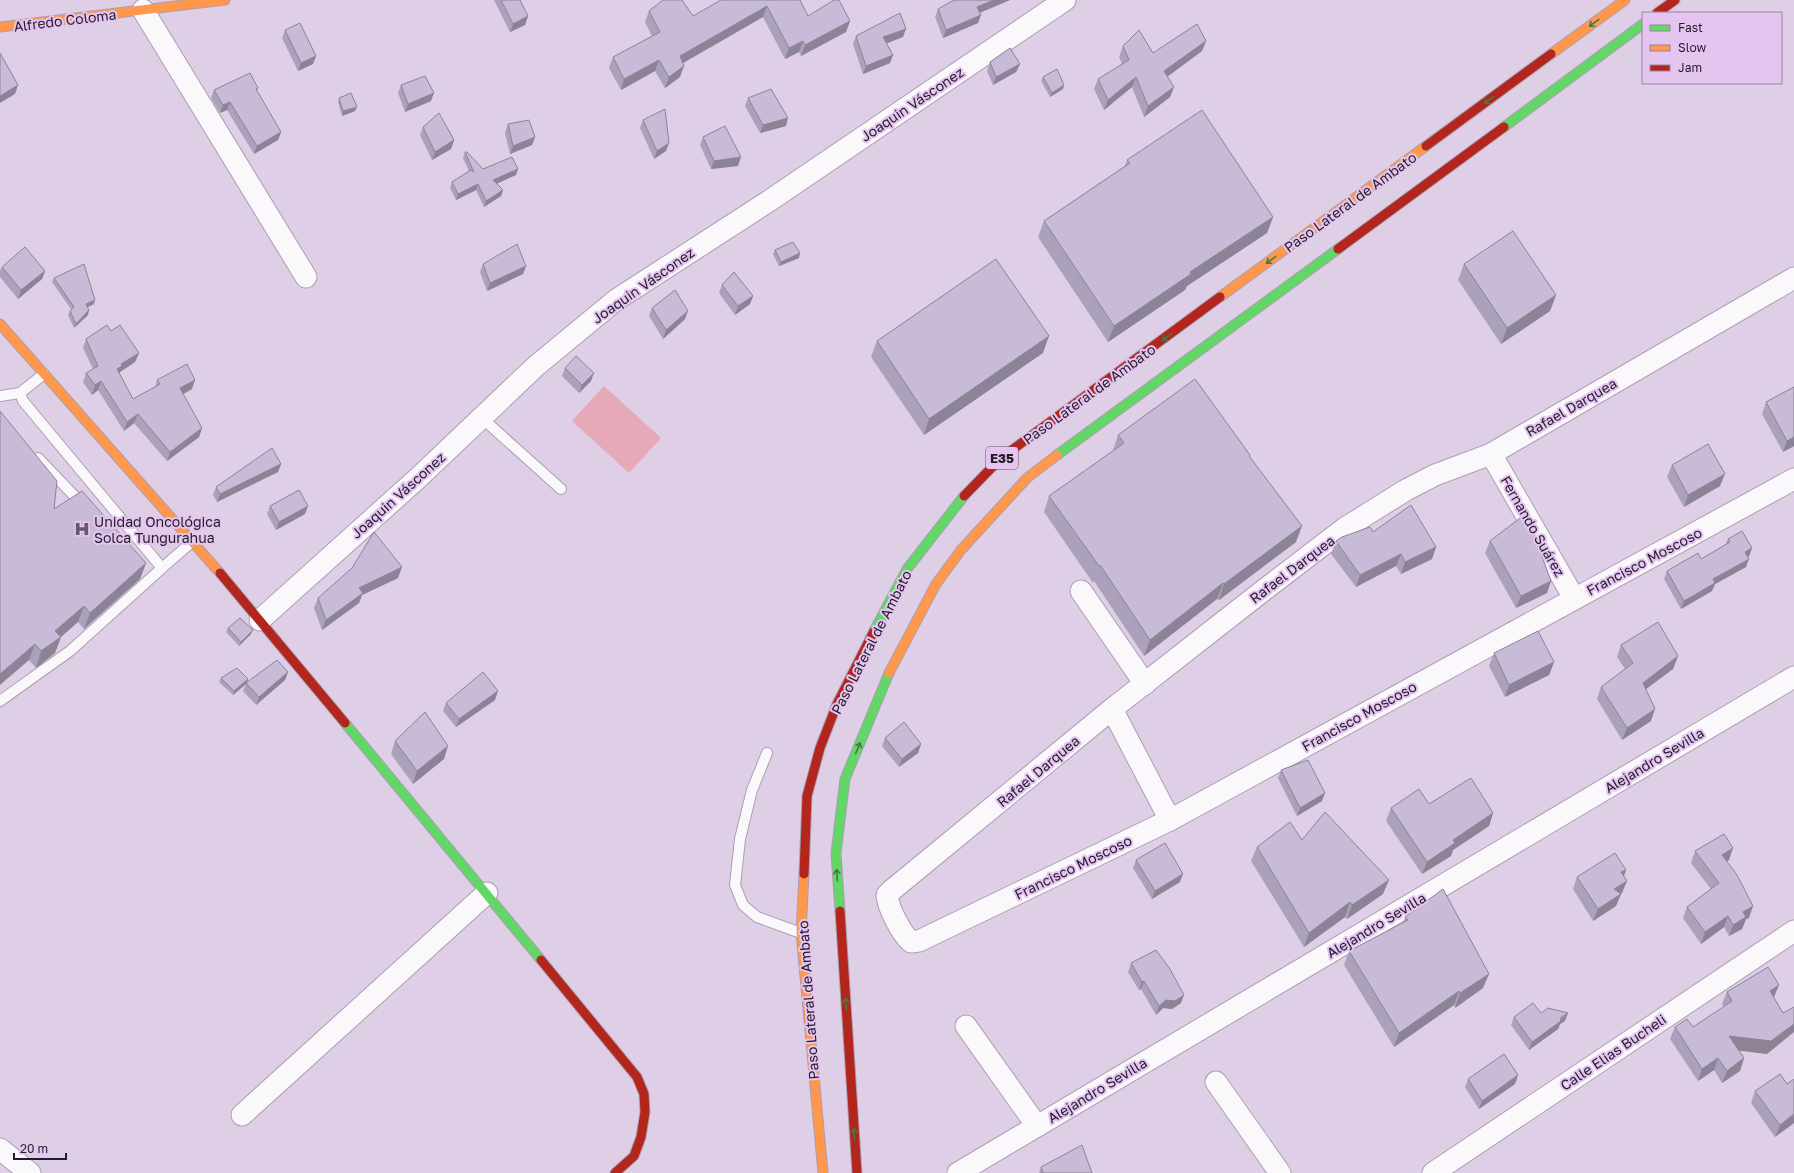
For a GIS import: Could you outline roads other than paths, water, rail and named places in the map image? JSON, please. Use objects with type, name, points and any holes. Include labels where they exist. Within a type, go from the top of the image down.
[{"type":"main road","name":"Alfredo Coloma","points":[[0,28],[225,0]]},
{"type":"main road","name":"Paso Lateral de Ambato","points":[[823,1173],[801,933],[807,796],[820,748],[837,704],[907,569],[960,499],[1001,458],[1416,158],[1625,0]]},
{"type":"main road","points":[[1658,12],[1675,0]]},
{"type":"main road","name":"E35","points":[[857,1173],[836,853],[845,779],[887,676],[936,584],[961,550],[1027,478],[1430,177],[1642,25]]},
{"type":"main road","points":[[0,324],[260,620],[487,893],[637,1077],[644,1094],[645,1112],[641,1137],[634,1156],[615,1173]]},
{"type":"main road","points":[[812,1062],[814,1173]]},
{"type":"street","name":"Joaquin Vásconez","points":[[260,620],[482,418],[536,366],[616,300],[769,201],[1066,0]]},
{"type":"street","points":[[143,10],[306,277]]},
{"type":"street","name":"Rafael Darquea","points":[[919,942],[911,942],[905,936],[887,903],[887,895],[1112,709],[1345,528],[1406,490],[1435,475],[1491,454],[1794,278]]},
{"type":"street","name":"Fernando Suárez","points":[[1491,454],[1574,598]]},
{"type":"street","name":"Francisco Moscoso","points":[[919,942],[1170,820],[1794,479]]},
{"type":"street","points":[[1081,591],[1145,684]]},
{"type":"street","name":"Alejandro Sevilla","points":[[958,1173],[1794,677]]},
{"type":"street","points":[[1112,709],[1170,820]]},
{"type":"street","points":[[242,1115],[487,893]]},
{"type":"street","name":"Calle Elias Bucheli","points":[[1432,1173],[1794,931]]},
{"type":"street","points":[[966,1026],[1037,1126]]},
{"type":"street","points":[[1216,1082],[1280,1173]]},
{"type":"street","points":[[0,1149],[30,1173]]},
{"type":"lane","points":[[0,396],[20,393],[44,374]]},
{"type":"lane","points":[[20,393],[27,408],[162,568]]},
{"type":"lane","points":[[482,418],[561,489]]},
{"type":"lane","points":[[33,452],[88,510]]},
{"type":"lane","points":[[0,701],[70,651],[147,575],[162,568],[192,541]]},
{"type":"lane","points":[[767,753],[752,790],[740,839],[735,885],[743,905],[757,917],[801,933]]},
{"type":"place","name":"Unidad Oncológica Solca Tungurahua","points":[[82,529]]}]
